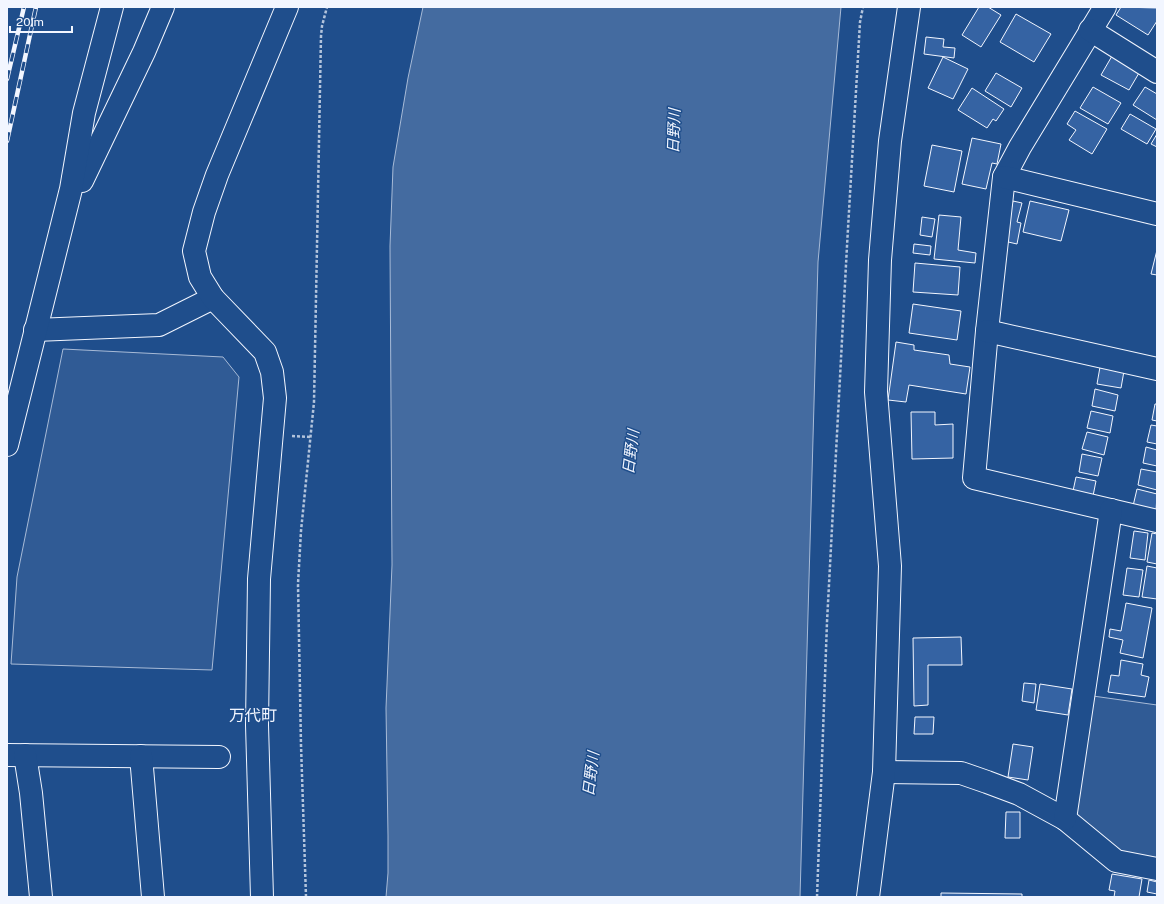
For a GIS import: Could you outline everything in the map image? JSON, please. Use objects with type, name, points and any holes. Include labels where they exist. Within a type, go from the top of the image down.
[{"type":"street","points":[[7,445],[72,179],[84,113],[112,7]]},
{"type":"street","points":[[72,179],[82,181],[144,52],[163,7]]},
{"type":"street","points":[[262,897],[257,725],[258,587],[275,398],[272,372],[265,352],[212,298],[200,277],[194,251],[204,212],[220,168],[287,7]]},
{"type":"street","points":[[868,897],[884,772],[890,566],[876,392],[880,260],[890,141],[909,7]]},
{"type":"street","points":[[1105,7],[1024,140],[1004,177],[987,331],[974,478],[1157,520]]},
{"type":"street","points":[[1090,30],[1157,72]]},
{"type":"street","points":[[1004,177],[1157,214]]},
{"type":"street","points":[[35,330],[159,325],[212,298]]},
{"type":"street","points":[[987,331],[1157,369]]},
{"type":"street","points":[[1065,819],[1111,510]]},
{"type":"street","points":[[41,897],[31,793],[16,755],[219,757]]},
{"type":"street","points":[[141,756],[153,897]]},
{"type":"street","points":[[884,772],[961,774],[987,782],[1019,794],[1065,819],[1116,861],[1157,869]]},
{"type":"path","points":[[306,897],[298,584],[301,531],[314,402],[321,36],[327,7]]},
{"type":"path","points":[[817,897],[827,622],[860,22],[863,7]]},
{"type":"shaded area","points":[[63,349],[223,357],[239,377],[212,670],[11,664],[17,577]]},
{"type":"shaded area","points":[[1093,696],[1157,705],[1157,861],[1124,855],[1075,815]]},
{"type":"water","name":"日野川","points":[[423,7],[841,7],[818,262],[800,897],[386,897],[388,873],[388,836],[386,708],[392,565],[390,246],[393,167],[408,78]]},
{"type":"building","points":[[979,7],[988,7],[1001,15],[981,47],[962,35]]},
{"type":"building","points":[[1121,7],[1157,8],[1157,21],[1148,35],[1116,15]]},
{"type":"building","points":[[1016,14],[1051,34],[1034,62],[1000,42]]},
{"type":"building","points":[[926,37],[944,39],[943,47],[955,48],[954,58],[924,54]]},
{"type":"building","points":[[1112,56],[1139,73],[1129,90],[1101,75]]},
{"type":"building","points":[[943,57],[968,69],[953,99],[928,88]]},
{"type":"building","points":[[996,73],[1022,88],[1011,107],[985,91]]},
{"type":"building","points":[[1093,87],[1121,103],[1108,124],[1080,108]]},
{"type":"building","points":[[1145,87],[1157,94],[1157,120],[1133,105]]},
{"type":"building","points":[[972,88],[1004,109],[996,121],[993,119],[987,128],[958,110]]},
{"type":"building","points":[[1075,111],[1107,129],[1092,154],[1069,140],[1076,130],[1067,124]]},
{"type":"building","points":[[1130,114],[1156,129],[1147,144],[1121,129]]},
{"type":"building","points":[[1157,134],[1157,147],[1151,144]]},
{"type":"building","points":[[972,138],[1001,144],[997,164],[992,163],[986,189],[962,184]]},
{"type":"building","points":[[932,145],[962,151],[954,192],[924,186]]},
{"type":"building","points":[[1013,201],[1022,203],[1017,222],[1021,223],[1017,244],[1004,241]]},
{"type":"building","points":[[1030,201],[1069,210],[1061,241],[1023,232]]},
{"type":"building","points":[[939,215],[961,217],[958,250],[976,253],[975,263],[934,259]]},
{"type":"building","points":[[922,217],[935,219],[932,237],[920,235]]},
{"type":"building","points":[[914,244],[931,246],[930,255],[913,253]]},
{"type":"building","points":[[1157,250],[1157,275],[1151,274]]},
{"type":"building","points":[[915,263],[960,267],[958,295],[913,292]]},
{"type":"building","points":[[913,304],[961,311],[957,340],[909,333]]},
{"type":"building","points":[[896,342],[914,345],[914,350],[949,355],[950,364],[970,367],[966,394],[909,385],[906,402],[888,400]]},
{"type":"building","points":[[1100,367],[1124,371],[1121,388],[1097,384]]},
{"type":"building","points":[[1095,389],[1118,395],[1115,411],[1092,406]]},
{"type":"building","points":[[1155,404],[1157,404],[1157,421],[1152,420]]},
{"type":"building","points":[[1091,411],[1113,416],[1110,433],[1087,428]]},
{"type":"building","points":[[911,412],[935,412],[935,425],[953,424],[953,458],[912,459]]},
{"type":"building","points":[[1151,425],[1157,426],[1157,444],[1147,442]]},
{"type":"building","points":[[1087,432],[1108,437],[1104,455],[1082,449]]},
{"type":"building","points":[[1146,447],[1157,450],[1157,466],[1143,463]]},
{"type":"building","points":[[1082,454],[1102,458],[1098,476],[1079,472]]},
{"type":"building","points":[[1141,469],[1157,472],[1157,490],[1138,485]]},
{"type":"building","points":[[1076,477],[1096,481],[1093,496],[1073,491]]},
{"type":"building","points":[[1137,489],[1157,494],[1156,512],[1133,506]]},
{"type":"building","points":[[1134,531],[1148,533],[1145,560],[1130,558]]},
{"type":"building","points":[[1152,533],[1157,534],[1157,564],[1147,562]]},
{"type":"building","points":[[1147,566],[1157,568],[1157,599],[1142,597]]},
{"type":"building","points":[[1127,568],[1143,570],[1139,597],[1123,595]]},
{"type":"building","points":[[1126,603],[1152,608],[1143,658],[1120,653],[1123,640],[1109,637],[1110,629],[1121,631]]},
{"type":"building","points":[[961,637],[962,665],[928,665],[928,705],[914,706],[913,638]]},
{"type":"building","points":[[1121,660],[1143,664],[1141,675],[1149,677],[1145,697],[1108,692],[1111,675],[1119,676]]},
{"type":"building","points":[[1024,683],[1036,684],[1034,703],[1022,701]]},
{"type":"building","points":[[1040,684],[1072,689],[1068,715],[1036,710]]},
{"type":"building","points":[[915,717],[934,717],[933,734],[914,734]]},
{"type":"building","points":[[1013,744],[1033,747],[1028,780],[1008,777]]},
{"type":"building","points":[[1006,812],[1020,812],[1020,838],[1005,838]]},
{"type":"building","points":[[1112,874],[1142,879],[1139,897],[1114,897],[1115,891],[1109,890]]},
{"type":"building","points":[[1149,880],[1157,882],[1157,894],[1147,892]]},
{"type":"building","points":[[941,893],[1022,894],[1022,897],[941,897]]},
{"type":"railway","points":[[7,79],[24,7]]},
{"type":"railway","points":[[7,141],[36,7]]},
{"type":"district","name":"万代町","points":[[253,715]]}]
